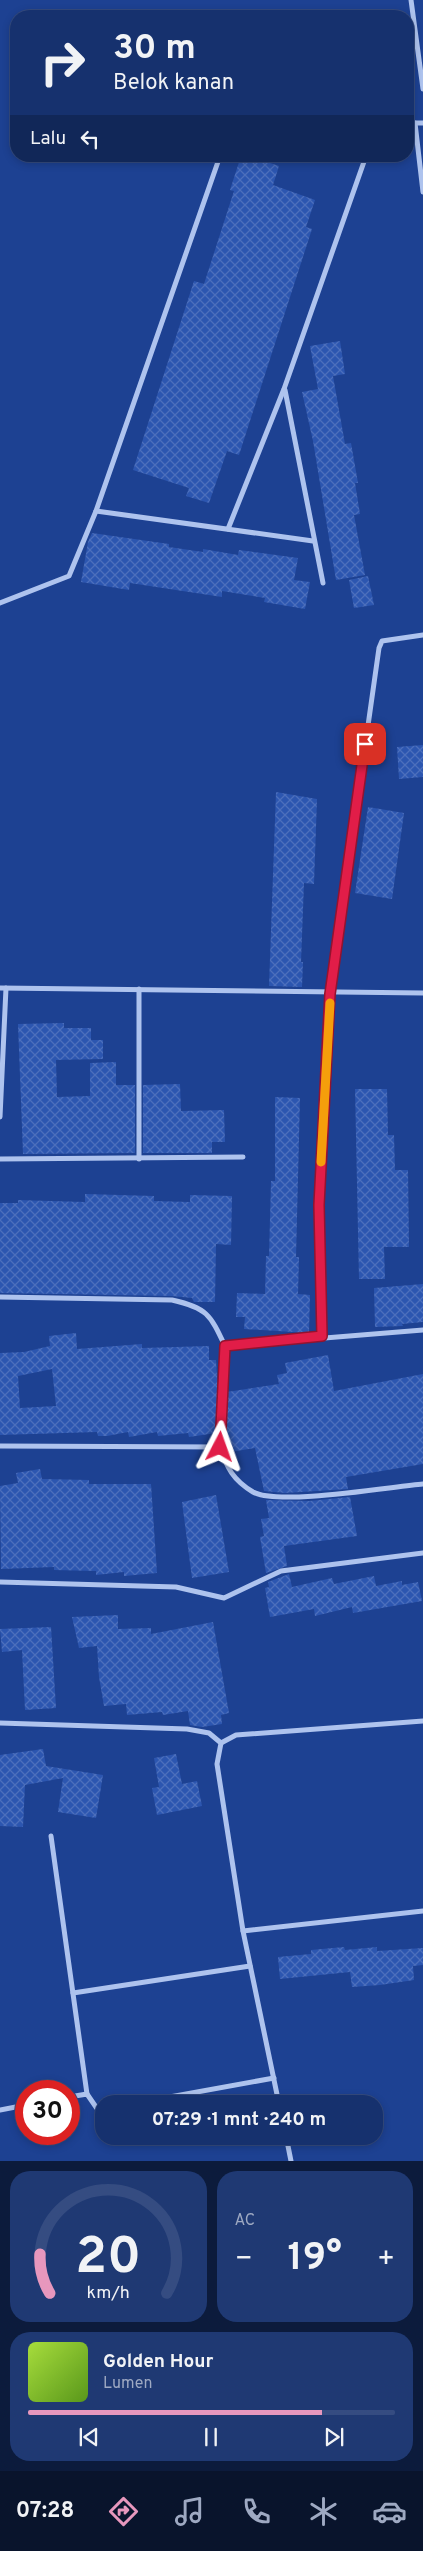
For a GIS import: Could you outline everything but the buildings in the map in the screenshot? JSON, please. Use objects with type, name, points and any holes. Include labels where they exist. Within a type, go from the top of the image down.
[{"type":"street","points":[[414,22],[423,89]]},
{"type":"street","points":[[423,124],[415,123],[423,192]]},
{"type":"street","points":[[0,603],[69,576],[96,511],[218,162]]},
{"type":"street","points":[[228,529],[284,389],[364,162]]},
{"type":"street","points":[[284,389],[323,583]]},
{"type":"street","points":[[96,511],[314,541]]},
{"type":"street","points":[[322,1336],[319,1205],[330,994],[379,648],[382,641],[388,638],[423,635]]},
{"type":"street","points":[[0,1117],[3,988],[330,994],[423,993]]},
{"type":"street","points":[[139,989],[139,1159]]},
{"type":"street","points":[[0,1159],[243,1157]]},
{"type":"street","points":[[0,1297],[172,1300],[197,1306],[208,1316],[225,1346],[220,1447],[228,1472],[254,1492],[292,1498],[423,1484]]},
{"type":"street","points":[[225,1346],[322,1336],[423,1330]]},
{"type":"street","points":[[0,1446],[220,1447]]},
{"type":"street","points":[[0,1582],[176,1587],[224,1598],[281,1571],[423,1553]]},
{"type":"street","points":[[221,1743],[236,1735],[423,1720]]},
{"type":"street","points":[[0,1723],[178,1729],[209,1733],[221,1743]]},
{"type":"street","points":[[221,1743],[217,1764],[243,1931],[277,2095]]},
{"type":"street","points":[[51,1836],[87,2094],[95,2106]]},
{"type":"street","points":[[243,1931],[423,1910]]},
{"type":"street","points":[[73,1992],[250,1966]]},
{"type":"street","points":[[180,2095],[274,2078]]},
{"type":"street","points":[[80,2095],[87,2094]]},
{"type":"street","points":[[0,2110],[15,2107]]},
{"type":"street","points":[[288,2145],[291,2161]]},
{"type":"slow traffic","points":[[321,1162],[330,1003]]},
{"type":"route","points":[[220,1447],[225,1346],[322,1336],[319,1205],[330,994],[365,744]]}]
